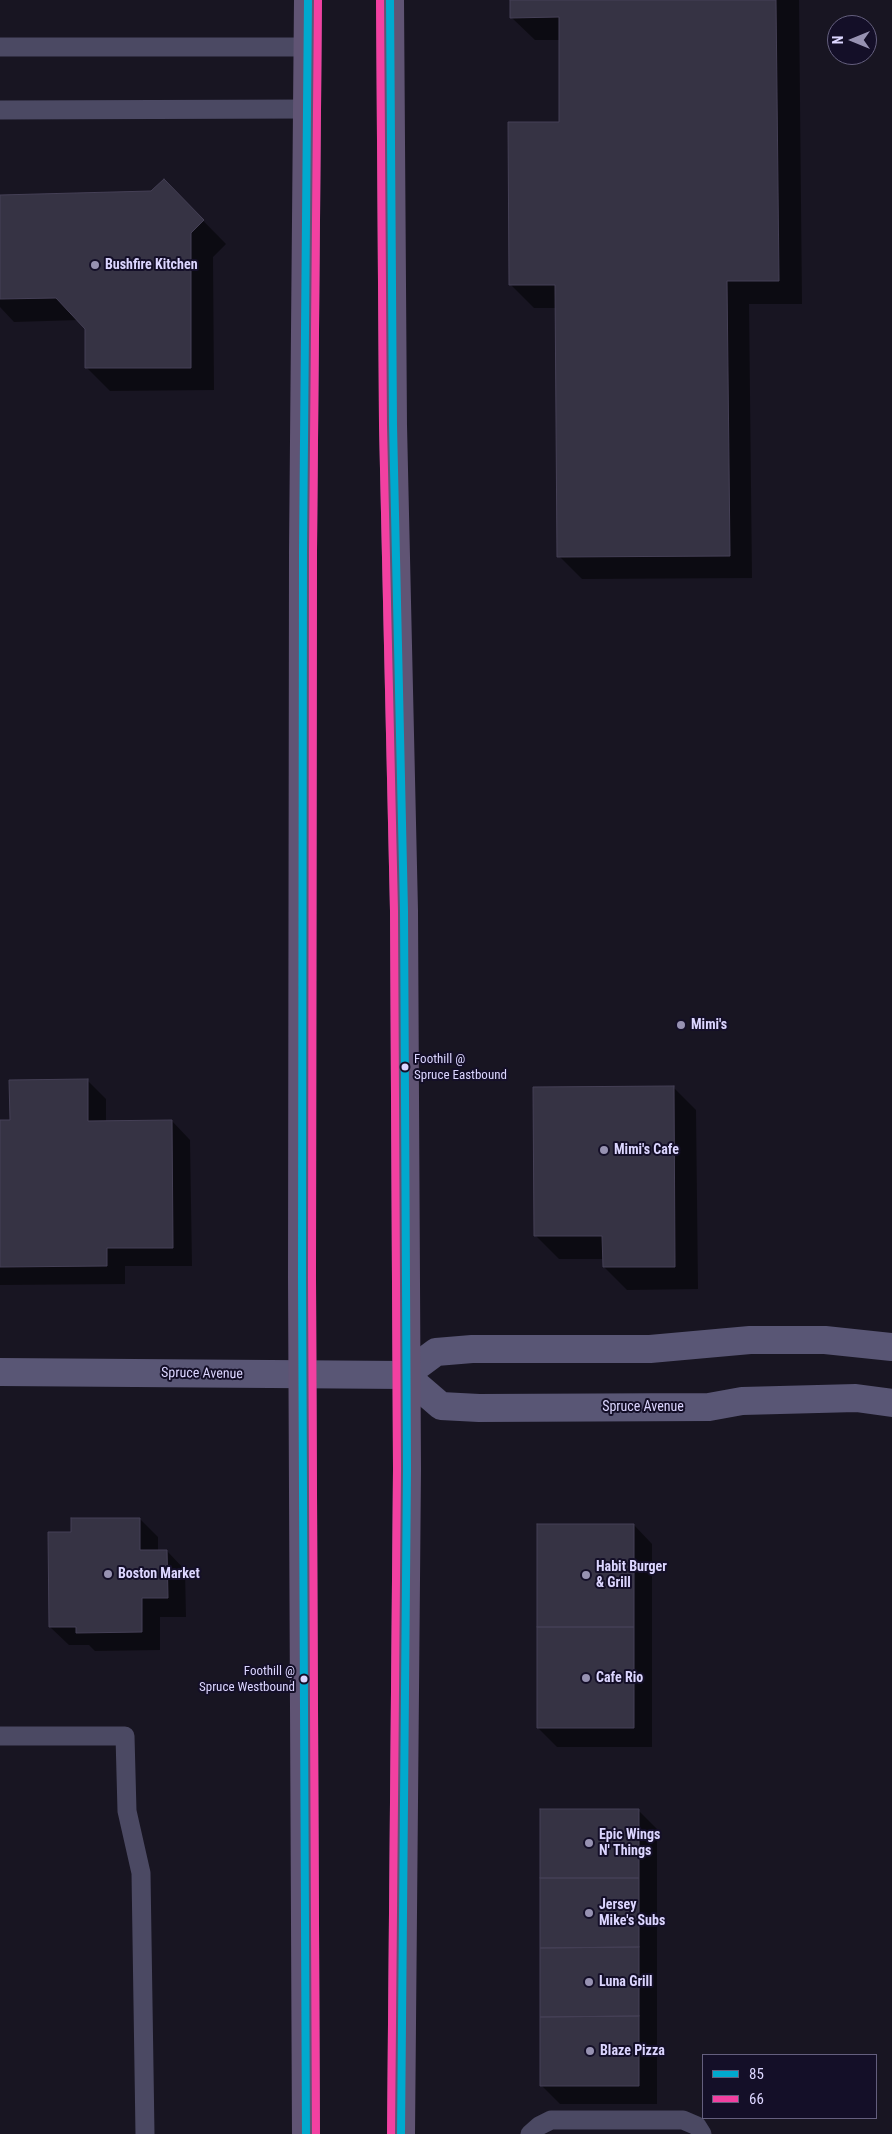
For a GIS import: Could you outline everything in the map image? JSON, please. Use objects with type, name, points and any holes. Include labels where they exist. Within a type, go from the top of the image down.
[{"type":"main road","points":[[306,2134],[303,1376],[303,551],[308,0]]},
{"type":"main road","points":[[390,0],[393,405],[404,921],[407,1470],[401,2134]]},
{"type":"street","points":[[405,1375],[436,1352],[472,1349],[650,1349],[750,1340],[825,1340],[892,1347]]},
{"type":"street","name":"Spruce Avenue","points":[[0,1372],[303,1376],[405,1375],[441,1406],[479,1408],[709,1407],[742,1401],[856,1398],[892,1403]]},
{"type":"lane","points":[[0,47],[308,47]]},
{"type":"lane","points":[[0,110],[308,109]]},
{"type":"lane","points":[[0,1736],[125,1736],[127,1811],[141,1873],[145,2134]]},
{"type":"lane","points":[[530,2134],[539,2126],[551,2120],[683,2120],[696,2126],[702,2134]]},
{"type":"building","points":[[510,0],[776,0],[779,281],[727,281],[730,556],[557,557],[555,285],[509,285],[508,122],[559,122],[559,17],[510,18]]},
{"type":"building","name":"Bushfire Kitchen","points":[[164,179],[204,220],[191,233],[191,368],[85,368],[85,329],[56,298],[0,299],[0,195],[151,191]]},
{"type":"building","points":[[88,1079],[88,1121],[172,1120],[173,1248],[107,1248],[107,1266],[0,1267],[0,1120],[10,1120],[9,1080]]},
{"type":"building","name":"Mimi's Cafe","points":[[674,1086],[675,1267],[603,1267],[602,1236],[534,1236],[533,1087]]},
{"type":"building","name":"Boston Market","points":[[71,1518],[140,1518],[140,1550],[167,1550],[168,1598],[142,1598],[142,1632],[76,1633],[76,1627],[49,1627],[48,1532],[71,1532]]},
{"type":"building","name":"Habit Burger & Grill","points":[[537,1524],[634,1524],[634,1627],[537,1627]]},
{"type":"building","name":"Cafe Rio","points":[[537,1627],[634,1627],[634,1728],[537,1728]]},
{"type":"building","name":"Epic Wings N' Things","points":[[540,1809],[639,1809],[639,1878],[540,1878]]},
{"type":"building","name":"Jersey Mike's Subs","points":[[540,1878],[639,1878],[639,1947],[540,1948]]},
{"type":"building","name":"Luna Grill","points":[[639,1947],[639,2016],[540,2017],[540,1948]]},
{"type":"building","name":"Blaze Pizza","points":[[639,2016],[639,2086],[540,2086],[540,2017]]},
{"type":"transit line","name":"85","points":[[306,2134],[302,1277],[303,551],[308,0]]},
{"type":"transit line","name":"66","points":[[316,2134],[312,1277],[313,551],[318,0]]},
{"type":"transit line","name":"66","points":[[380,0],[383,425],[394,911],[397,1469],[391,2134]]},
{"type":"transit line","name":"85","points":[[390,0],[393,425],[404,911],[407,1469],[401,2134]]},
{"type":"place","name":"Bushfire Kitchen","points":[[95,265]]},
{"type":"place","name":"Mimi's","points":[[681,1025]]},
{"type":"place","name":"Foothill @ Spruce Eastbound","points":[[405,1067]]},
{"type":"place","name":"Mimi's Cafe","points":[[604,1150]]},
{"type":"place","name":"Boston Market","points":[[108,1574]]},
{"type":"place","name":"Habit Burger & Grill","points":[[586,1575]]},
{"type":"place","name":"Cafe Rio","points":[[586,1678]]},
{"type":"place","name":"Foothill @ Spruce Westbound","points":[[304,1679]]},
{"type":"place","name":"Epic Wings N' Things","points":[[589,1843]]},
{"type":"place","name":"Jersey Mike's Subs","points":[[589,1913]]},
{"type":"place","name":"Luna Grill","points":[[589,1982]]},
{"type":"place","name":"Blaze Pizza","points":[[590,2051]]}]
